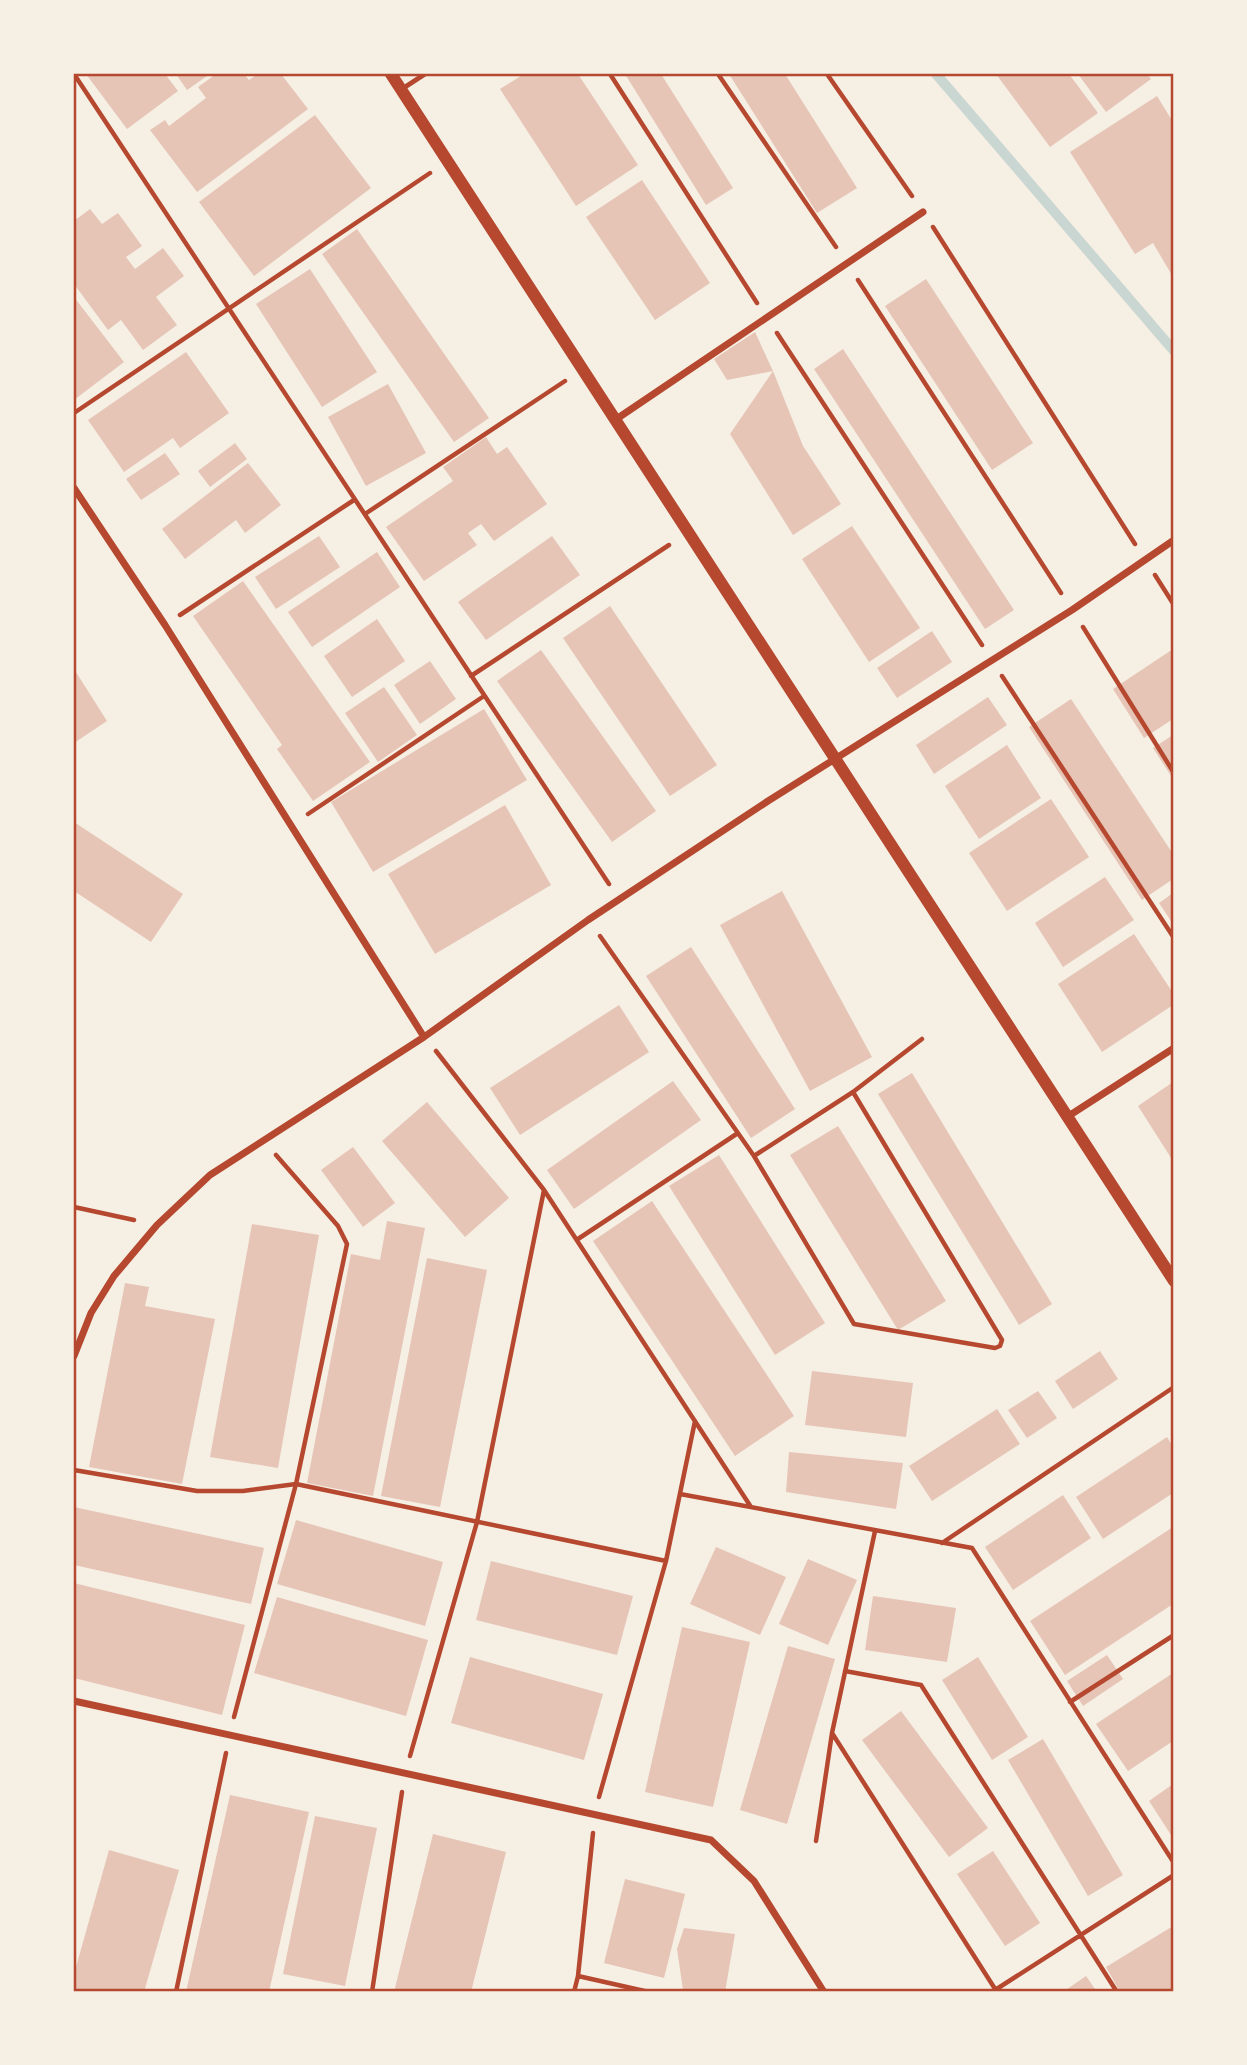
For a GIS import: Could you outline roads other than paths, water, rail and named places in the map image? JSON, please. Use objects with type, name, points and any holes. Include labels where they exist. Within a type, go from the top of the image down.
[{"type":"street","points":[[391,74],[1174,1281]]},
{"type":"street","points":[[614,420],[923,212]]},
{"type":"street","points":[[74,488],[165,625],[425,1037]]},
{"type":"street","points":[[74,1356],[90,1313],[114,1276],[157,1225],[210,1175],[425,1037],[619,899],[1072,610],[1144,558],[1174,540]]},
{"type":"street","points":[[1066,1117],[1174,1048]]},
{"type":"street","points":[[74,1701],[405,1771],[711,1840],[754,1881],[824,1992]]},
{"type":"lane","points":[[402,89],[425,74]]},
{"type":"waterway","points":[[936,74],[1174,351]]}]
